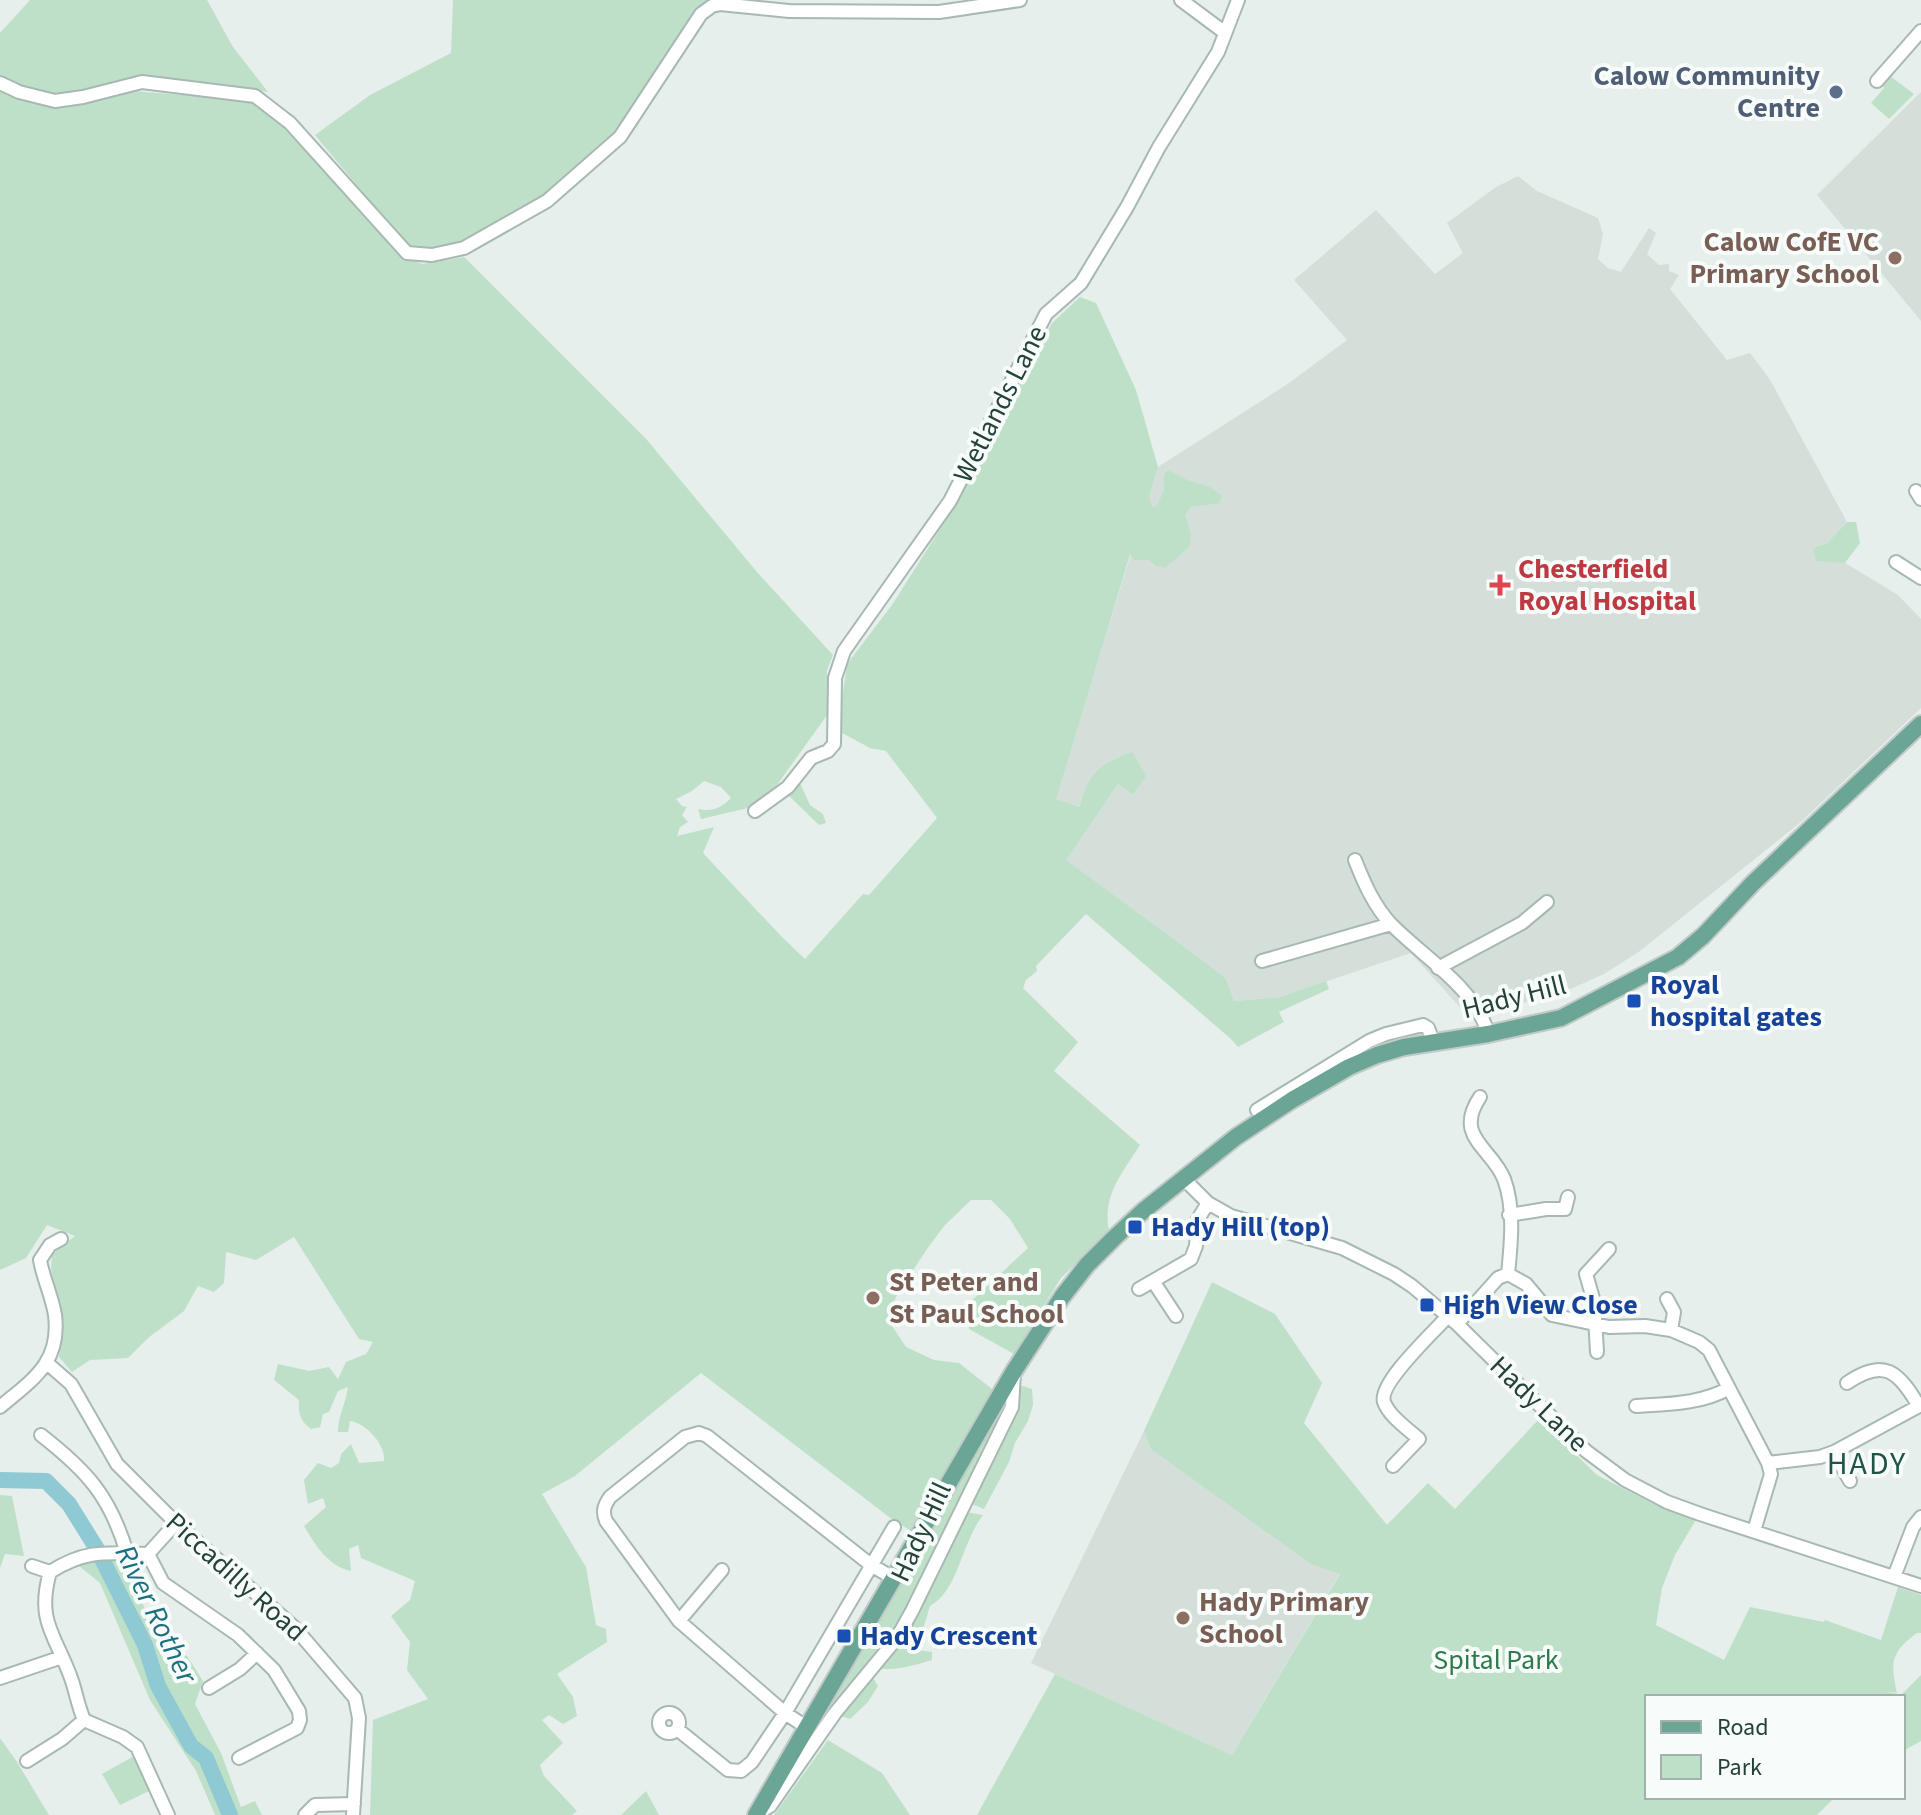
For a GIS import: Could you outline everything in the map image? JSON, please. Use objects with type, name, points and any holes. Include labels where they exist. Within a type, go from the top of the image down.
[{"type":"main road","name":"Hady Hill","points":[[756,1814],[1014,1371],[1062,1297],[1087,1265],[1143,1211],[1292,1100],[1349,1067],[1377,1055],[1433,1041],[1488,1034],[1561,1018],[1647,975],[1753,883],[1921,724]]},
{"type":"street","points":[[0,83],[19,92],[55,101],[142,82],[255,96],[290,123],[407,253],[432,255],[464,248],[547,201],[620,137],[701,14],[712,6],[720,4],[789,11],[939,12],[1020,0]]},
{"type":"street","points":[[1181,0],[1224,32]]},
{"type":"street","name":"Wetlands Lane","points":[[755,811],[788,787],[811,758],[828,751],[834,744],[835,678],[844,651],[950,501],[1046,314],[1081,283],[1218,52],[1238,0]]},
{"type":"street","points":[[1877,81],[1921,31]]},
{"type":"street","points":[[1896,562],[1917,575],[1921,561]]},
{"type":"street","points":[[1355,860],[1373,901],[1391,924],[1472,1002],[1482,1016],[1488,1034]]},
{"type":"street","points":[[1438,968],[1522,923],[1547,902]]},
{"type":"street","points":[[1262,961],[1391,924]]},
{"type":"street","name":"Hady Hill","points":[[1257,1110],[1369,1041],[1386,1034],[1423,1025],[1428,1028],[1433,1041]]},
{"type":"street","points":[[1480,1097],[1472,1109],[1470,1127],[1504,1178],[1511,1240],[1508,1274]]},
{"type":"street","name":"Hady Lane","points":[[1189,1174],[1208,1203],[1231,1216],[1342,1248],[1394,1274],[1452,1320],[1586,1451],[1625,1480],[1667,1502],[1921,1586]]},
{"type":"street","points":[[1509,1215],[1565,1209],[1568,1197]]},
{"type":"street","points":[[1139,1289],[1191,1259],[1196,1246],[1198,1219],[1208,1203]]},
{"type":"street","points":[[0,1407],[29,1385],[47,1363],[55,1337],[55,1314],[40,1260],[50,1245],[61,1239]]},
{"type":"street","points":[[1597,1352],[1597,1325],[1586,1274],[1609,1249]]},
{"type":"street","points":[[1393,1466],[1423,1435],[1385,1405],[1383,1396],[1390,1380],[1498,1278],[1508,1274]]},
{"type":"street","points":[[1508,1274],[1526,1284],[1552,1315],[1597,1325],[1671,1330],[1699,1342],[1709,1350],[1771,1474],[1754,1531]]},
{"type":"street","points":[[1153,1281],[1176,1316]]},
{"type":"street","points":[[1667,1299],[1674,1312],[1671,1330]]},
{"type":"street","name":"Piccadilly Road","points":[[47,1363],[71,1384],[117,1464],[176,1523],[295,1628],[355,1698],[359,1718],[353,1810]]},
{"type":"street","points":[[1768,1463],[1820,1457],[1834,1452],[1919,1406],[1897,1374],[1888,1370],[1862,1373],[1847,1383]]},
{"type":"street","name":"Hady Hill","points":[[756,1814],[770,1806],[835,1713],[897,1638],[1012,1407],[1014,1371]]},
{"type":"street","points":[[1636,1406],[1714,1397],[1729,1388]]},
{"type":"street","points":[[806,1727],[785,1713],[679,1621],[603,1514],[604,1505],[610,1497],[692,1434],[707,1436],[871,1565],[893,1578]]},
{"type":"street","points":[[41,1435],[79,1466],[97,1487],[118,1524],[127,1553]]},
{"type":"street","points":[[1834,1452],[1850,1481]]},
{"type":"street","points":[[1894,1577],[1907,1540],[1921,1517]]},
{"type":"street","points":[[148,1554],[176,1523]]},
{"type":"street","name":"Hady Hill","points":[[677,1729],[728,1770],[741,1771],[752,1762],[785,1713],[894,1527]]},
{"type":"street","points":[[32,1566],[50,1572],[84,1555],[148,1554]]},
{"type":"street","points":[[148,1554],[163,1583],[238,1635],[274,1670],[299,1711],[297,1728],[239,1758]]},
{"type":"street","points":[[679,1621],[722,1570]]},
{"type":"street","points":[[50,1572],[43,1600],[44,1617],[84,1720],[123,1737],[137,1747],[168,1815]]},
{"type":"street","points":[[209,1688],[240,1669],[257,1653]]},
{"type":"street","points":[[0,1678],[62,1657]]},
{"type":"street","points":[[27,1761],[66,1737],[84,1720]]},
{"type":"street","points":[[305,1815],[315,1805],[353,1810]]},
{"type":"shaded area","name":"Calow CofE VC Primary School","points":[[1921,92],[1921,321],[1817,195]]},
{"type":"shaded area","name":"Chesterfield Royal Hospital","points":[[1518,176],[1537,191],[1598,218],[1603,234],[1598,259],[1608,268],[1621,272],[1649,228],[1656,233],[1647,254],[1659,265],[1669,264],[1669,271],[1679,275],[1670,289],[1727,360],[1750,353],[1769,378],[1847,522],[1827,543],[1813,548],[1842,561],[1898,595],[1921,619],[1921,708],[1802,821],[1640,951],[1604,974],[1566,991],[1488,1013],[1464,1012],[1411,953],[1280,997],[1234,1001],[1221,974],[1065,860],[1118,784],[1133,795],[1145,777],[1132,753],[1080,807],[1055,799],[1158,467],[1289,383],[1347,340],[1294,280],[1376,210],[1435,274],[1463,253],[1447,223],[1496,187]]},
{"type":"shaded area","name":"Hady Primary School","points":[[1144,1431],[1340,1573],[1232,1755],[1031,1663]]},
{"type":"green space","points":[[30,0],[207,0],[233,47],[268,92],[145,76],[85,93],[56,97],[20,89],[0,79],[0,33]]},
{"type":"green space","points":[[453,0],[708,0],[687,21],[618,132],[544,195],[463,242],[431,249],[408,247],[315,135],[370,95],[451,53]]},
{"type":"green space","points":[[1890,76],[1914,94],[1889,119],[1871,103]]},
{"type":"green space","points":[[0,91],[55,106],[89,103],[132,91],[248,100],[286,127],[398,253],[422,264],[464,257],[647,440],[757,572],[833,655],[827,670],[830,711],[769,796],[752,807],[701,819],[698,809],[716,808],[731,798],[721,787],[704,781],[676,799],[687,807],[682,815],[688,822],[680,827],[677,836],[714,827],[703,853],[805,959],[863,894],[869,895],[937,818],[886,751],[870,748],[842,733],[841,706],[847,664],[892,605],[954,507],[1052,323],[1080,297],[1096,303],[1136,390],[1158,467],[1149,497],[1152,507],[1157,506],[1164,490],[1164,475],[1168,470],[1210,487],[1222,496],[1220,503],[1191,507],[1185,515],[1191,533],[1189,547],[1165,568],[1149,560],[1134,560],[1130,555],[1056,799],[1080,807],[1087,785],[1097,771],[1132,752],[1146,776],[1133,795],[1118,784],[1066,860],[1221,974],[1234,1001],[1280,997],[1326,981],[1329,989],[1279,1012],[1284,1022],[1238,1047],[1086,914],[1036,966],[1037,971],[1026,980],[1023,988],[1078,1042],[1054,1071],[1140,1145],[1120,1175],[1111,1196],[1108,1206],[1109,1231],[1061,1278],[1014,1354],[969,1329],[968,1304],[1028,1248],[1010,1219],[991,1200],[971,1200],[944,1226],[898,1293],[887,1318],[906,1347],[934,1360],[959,1363],[997,1393],[913,1532],[701,1373],[575,1476],[542,1494],[586,1567],[596,1625],[606,1629],[607,1642],[557,1674],[573,1697],[577,1716],[563,1724],[549,1715],[542,1720],[563,1743],[540,1765],[544,1776],[577,1811],[572,1815],[370,1815],[373,1720],[428,1699],[407,1670],[410,1642],[391,1616],[410,1600],[415,1581],[361,1558],[358,1545],[349,1549],[351,1571],[336,1565],[323,1554],[304,1526],[326,1507],[323,1498],[308,1504],[304,1480],[318,1463],[331,1468],[339,1463],[341,1454],[351,1444],[359,1463],[384,1461],[384,1455],[368,1430],[356,1423],[350,1421],[348,1432],[338,1432],[348,1387],[338,1391],[329,1412],[323,1414],[320,1427],[311,1429],[300,1416],[299,1400],[274,1380],[278,1364],[309,1371],[329,1367],[338,1379],[346,1362],[366,1354],[373,1342],[359,1339],[294,1237],[256,1260],[226,1252],[224,1283],[214,1292],[198,1286],[184,1311],[148,1338],[128,1358],[90,1360],[72,1372],[59,1357],[62,1321],[51,1269],[52,1254],[75,1236],[47,1225],[26,1258],[0,1270]]},
{"type":"green space","points":[[1847,522],[1856,522],[1860,543],[1845,563],[1816,561],[1813,548],[1827,543]]},
{"type":"green space","points":[[800,783],[810,805],[823,814],[826,823],[819,825],[786,793]]},
{"type":"green space","name":"Spital Park","points":[[1212,1282],[1275,1314],[1322,1383],[1304,1423],[1387,1525],[1428,1483],[1455,1509],[1539,1419],[1597,1475],[1657,1506],[1697,1518],[1675,1555],[1662,1588],[1656,1625],[1724,1660],[1750,1607],[1825,1620],[1881,1640],[1898,1587],[1921,1595],[1921,1633],[1908,1640],[1895,1658],[1897,1693],[1885,1691],[1901,1695],[1645,1695],[1645,1799],[1833,1799],[1817,1815],[977,1815],[1055,1674],[1232,1755],[1340,1574],[1311,1564],[1151,1449],[1144,1431]]},
{"type":"green space","points":[[1023,1386],[1032,1389],[1033,1405],[1028,1421],[984,1509],[960,1499],[954,1506],[983,1515],[948,1589],[930,1606],[921,1636],[911,1649],[932,1652],[932,1660],[891,1669],[866,1666],[878,1686],[868,1702],[850,1719],[840,1716],[832,1699],[1011,1389]]},
{"type":"green space","points":[[0,1495],[12,1496],[24,1556],[5,1554],[0,1568]]},
{"type":"green space","points":[[122,1556],[160,1644],[187,1656],[203,1681],[195,1704],[221,1753],[241,1807],[255,1801],[262,1815],[215,1815],[196,1771],[150,1700],[100,1583],[79,1566],[96,1559]]},
{"type":"green space","name":"Spital Park","points":[[1921,1675],[1921,1741],[1905,1750],[1905,1695],[1901,1695]]},
{"type":"green space","points":[[0,1738],[17,1762],[49,1815],[0,1815]]},
{"type":"green space","points":[[828,1740],[882,1773],[910,1815],[774,1815]]},
{"type":"green space","points":[[134,1756],[149,1791],[120,1805],[102,1774]]},
{"type":"green space","points":[[646,1791],[659,1815],[621,1815]]},
{"type":"waterway","name":"River Rother","points":[[0,1480],[46,1481],[69,1504],[97,1549],[145,1645],[158,1686],[191,1746],[206,1758],[230,1815]]},
{"type":"place","name":"Calow Community Centre","points":[[1836,92]]},
{"type":"place","name":"Calow CofE VC Primary School","points":[[1895,258]]},
{"type":"place","name":"Chesterfield Royal Hospital","points":[[1500,585]]},
{"type":"place","name":"Royal hospital gates","points":[[1634,1001]]},
{"type":"place","name":"Hady Hill (top)","points":[[1135,1227]]},
{"type":"place","name":"St Peter and St Paul School","points":[[873,1298]]},
{"type":"place","name":"High View Close","points":[[1427,1305]]},
{"type":"place","name":"Hady Primary School","points":[[1183,1618]]},
{"type":"place","name":"Hady Crescent","points":[[844,1636]]},
{"type":"district","name":"HADY","points":[[1867,1464]]}]
